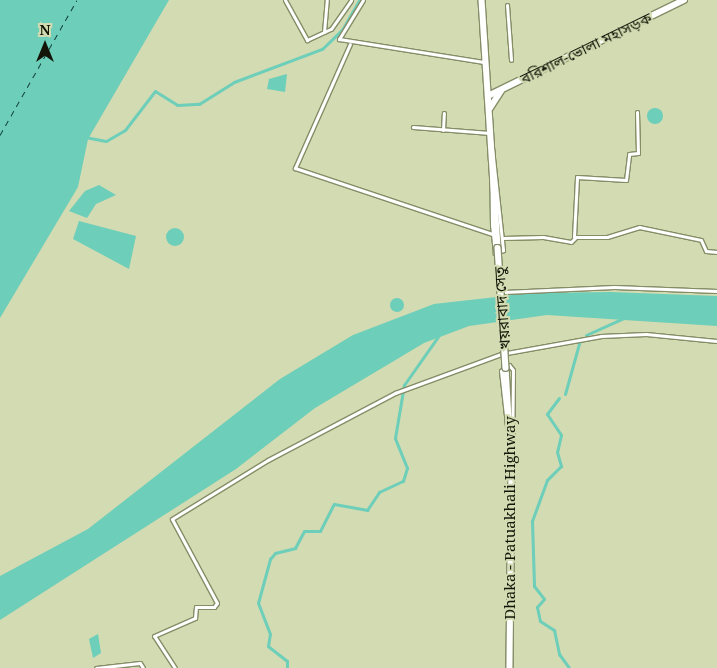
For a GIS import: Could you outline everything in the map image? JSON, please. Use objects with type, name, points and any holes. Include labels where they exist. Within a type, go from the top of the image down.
[{"type":"highway","points":[[482,0],[491,136]]},
{"type":"highway","name":"বরিশাল-ভোলা মহাসড়ক","points":[[488,96],[684,0]]},
{"type":"highway","points":[[487,78],[504,88],[490,110]]},
{"type":"highway","name":"খয়রাবাদ সেতু","points":[[491,136],[506,368]]},
{"type":"highway","name":"Dhaka - Patuakhali Highway","points":[[506,368],[512,469],[510,668]]},
{"type":"street","points":[[285,0],[306,39],[324,33],[351,0]]},
{"type":"street","points":[[324,33],[327,0]]},
{"type":"street","points":[[363,0],[339,39],[350,44],[388,43],[425,55],[486,62]]},
{"type":"street","points":[[507,6],[511,60]]},
{"type":"street","points":[[350,44],[296,168],[492,234]]},
{"type":"street","points":[[503,238],[542,237],[571,242],[574,237],[577,177],[626,180],[629,154],[638,153],[637,112]]},
{"type":"street","points":[[443,130],[444,113]]},
{"type":"street","points":[[413,128],[491,136]]},
{"type":"street","points":[[491,136],[504,250],[495,253],[492,234],[491,136]]},
{"type":"street","points":[[574,237],[607,238],[639,227],[701,240],[706,251],[717,252]]},
{"type":"street","points":[[504,292],[614,286],[717,292]]},
{"type":"street","points":[[175,668],[154,636],[195,618],[196,607],[214,607],[218,603],[172,519],[319,431],[395,393],[407,391],[456,368],[562,340],[646,334],[717,341]]},
{"type":"street","points":[[504,366],[513,370],[512,469],[501,371],[504,366]]},
{"type":"street","points":[[96,668],[140,663],[143,668]]},
{"type":"water","points":[[0,0],[169,0],[88,139],[78,187],[0,318]]},
{"type":"water","points":[[287,74],[285,92],[267,89],[269,79]]},
{"type":"water","points":[[652,108],[658,108],[663,113],[661,122],[652,124],[647,119],[647,113]]},
{"type":"water","points":[[99,185],[116,195],[96,204],[87,218],[69,211],[85,191]]},
{"type":"water","points":[[79,221],[136,236],[129,269],[73,239]]},
{"type":"water","points":[[175,228],[181,231],[184,237],[181,243],[175,246],[169,243],[166,237],[169,231]]},
{"type":"water","points":[[610,292],[717,296],[717,326],[547,315],[469,326],[424,343],[315,408],[236,469],[0,620],[0,576],[88,529],[280,379],[353,335],[434,304],[531,293]]},
{"type":"water","points":[[394,298],[400,298],[404,305],[400,312],[394,312],[390,308],[390,302]]},
{"type":"water","points":[[98,634],[101,653],[93,658],[89,639]]},
{"type":"waterway","points":[[85,137],[106,141],[125,130],[155,91],[177,105],[199,104],[234,82],[322,49],[342,30],[359,0]]},
{"type":"waterway","points":[[586,335],[628,316]]},
{"type":"waterway","points":[[287,668],[287,661],[268,646],[270,634],[258,603],[270,559],[275,553],[295,548],[304,531],[320,531],[334,504],[367,510],[379,492],[403,481],[407,468],[395,438],[404,385],[439,335]]},
{"type":"waterway","points":[[565,394],[580,340]]},
{"type":"waterway","points":[[559,398],[547,414],[561,435],[557,452],[561,466],[547,480],[532,521],[534,586],[544,599],[537,607],[540,621],[554,630],[559,654],[569,668]]},
{"type":"ferry route","points":[[0,135],[77,0]]}]
